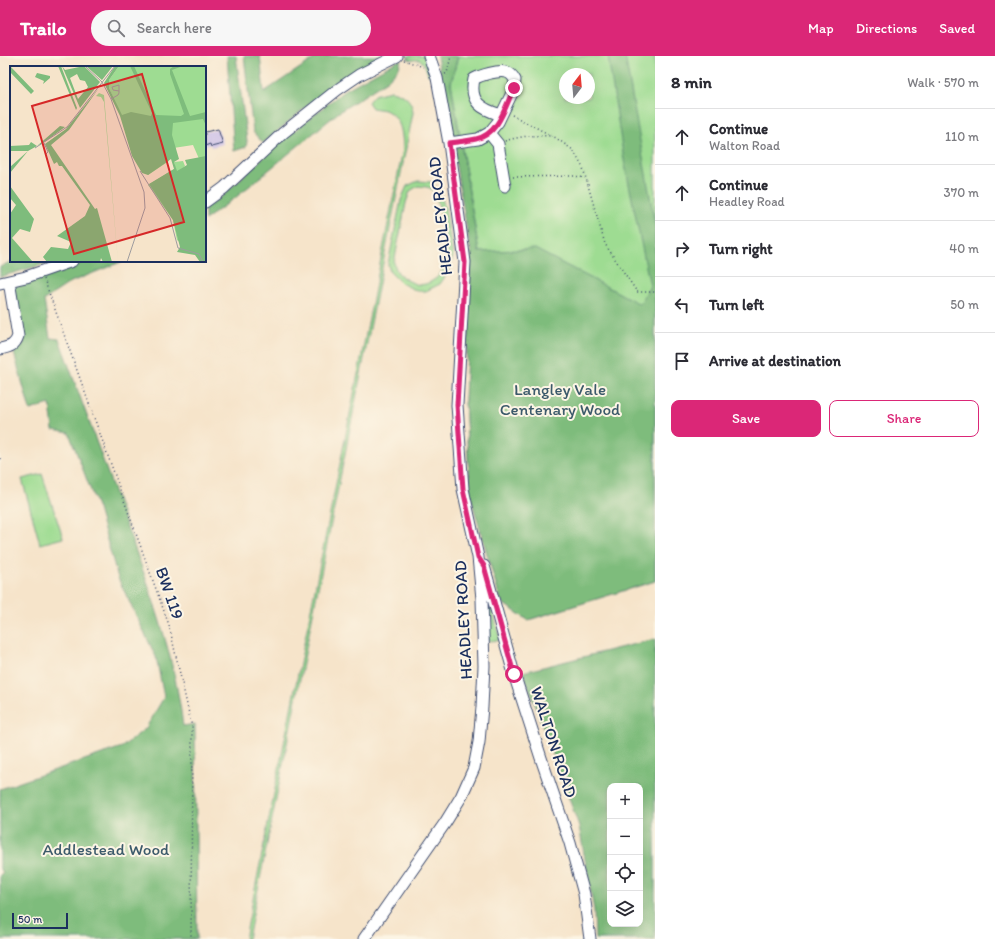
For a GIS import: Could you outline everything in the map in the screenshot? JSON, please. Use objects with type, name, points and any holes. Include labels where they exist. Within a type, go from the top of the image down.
[{"type":"street","points":[[206,201],[224,188],[284,133],[337,90],[359,75],[396,56]]},
{"type":"street","name":"HEADLEY ROAD","points":[[364,939],[445,823],[461,797],[474,768],[479,742],[484,666],[482,599],[478,557],[463,489],[457,405],[465,262],[449,143],[437,78],[430,56]]},
{"type":"street","points":[[449,143],[478,139],[489,133],[498,122],[501,115]]},
{"type":"street","points":[[489,133],[498,144],[505,182]]},
{"type":"street","points":[[0,349],[11,346],[16,342],[18,336],[5,282],[69,262]]},
{"type":"street","name":"WALTON ROAD","points":[[478,557],[484,566],[514,674],[570,843],[584,894],[590,939]]},
{"type":"path","points":[[501,115],[514,115],[529,125],[552,136],[573,150],[582,168],[605,244],[637,292],[655,292]]},
{"type":"path","points":[[498,144],[518,137],[534,135],[552,136]]},
{"type":"path","points":[[505,182],[527,176],[575,176],[585,178]]},
{"type":"path","name":"BW 119","points":[[41,272],[171,632],[192,727],[191,939]]},
{"type":"green space","points":[[227,56],[236,56],[247,141],[246,147],[234,151]]},
{"type":"green space","points":[[244,56],[260,56],[264,92],[318,56],[382,56],[335,83],[263,143],[253,132]]},
{"type":"green space","points":[[408,56],[426,56],[431,76],[428,75],[423,62],[408,59]]},
{"type":"green space","name":"Langley Vale Centenary Wood","points":[[437,56],[458,56],[451,83],[479,252],[535,249],[640,304],[650,286],[624,160],[608,56],[625,56],[655,225],[655,581],[528,620],[501,602],[470,494],[465,400],[471,253]]},
{"type":"green space","name":"Langley Vale Centenary Wood","points":[[458,56],[655,56],[655,581],[528,620],[501,602],[470,494],[465,400],[479,252],[451,83]]},
{"type":"green space","points":[[401,59],[399,68],[388,80],[339,112],[235,198],[206,219],[206,206],[220,198],[273,148],[345,90]]},
{"type":"green space","points":[[391,91],[400,94],[409,101],[413,113],[248,939],[245,939],[403,149],[400,126],[395,117],[385,110],[372,108],[368,102],[374,95]]},
{"type":"green space","points":[[418,181],[431,182],[439,190],[445,208],[453,256],[449,271],[440,284],[426,291],[417,291],[401,283],[390,272],[388,264],[401,200],[407,186]],"holes":[[[418,186],[427,187],[433,190],[436,196],[443,224],[447,251],[446,263],[440,274],[432,281],[422,284],[416,284],[402,277],[398,273],[394,263],[406,203],[410,191]]]},
{"type":"green space","points":[[10,262],[51,262],[0,277],[0,267]]},
{"type":"green space","name":"Addlestead Wood","points":[[85,262],[121,262],[71,282],[44,300],[50,338],[59,339],[153,600],[174,675],[183,726],[195,724],[197,939],[0,939],[0,875],[3,872],[0,869],[0,789],[122,747],[146,728],[164,697],[156,657],[118,578],[98,509],[69,433],[53,430],[50,404],[30,410],[14,353],[24,343],[13,286]]},
{"type":"green space","points":[[42,474],[63,538],[40,544],[22,479]]},
{"type":"green space","points":[[485,579],[500,640],[489,641]]},
{"type":"green space","points":[[655,639],[655,939],[595,939],[594,910],[579,826],[523,672]]},
{"type":"building","points":[[218,129],[223,144],[211,147],[210,144],[206,146],[206,132]]},
{"type":"route","points":[[514,88],[498,122],[489,133],[478,139],[449,143],[465,262],[457,405],[463,489],[478,557],[484,566],[514,674]]}]
